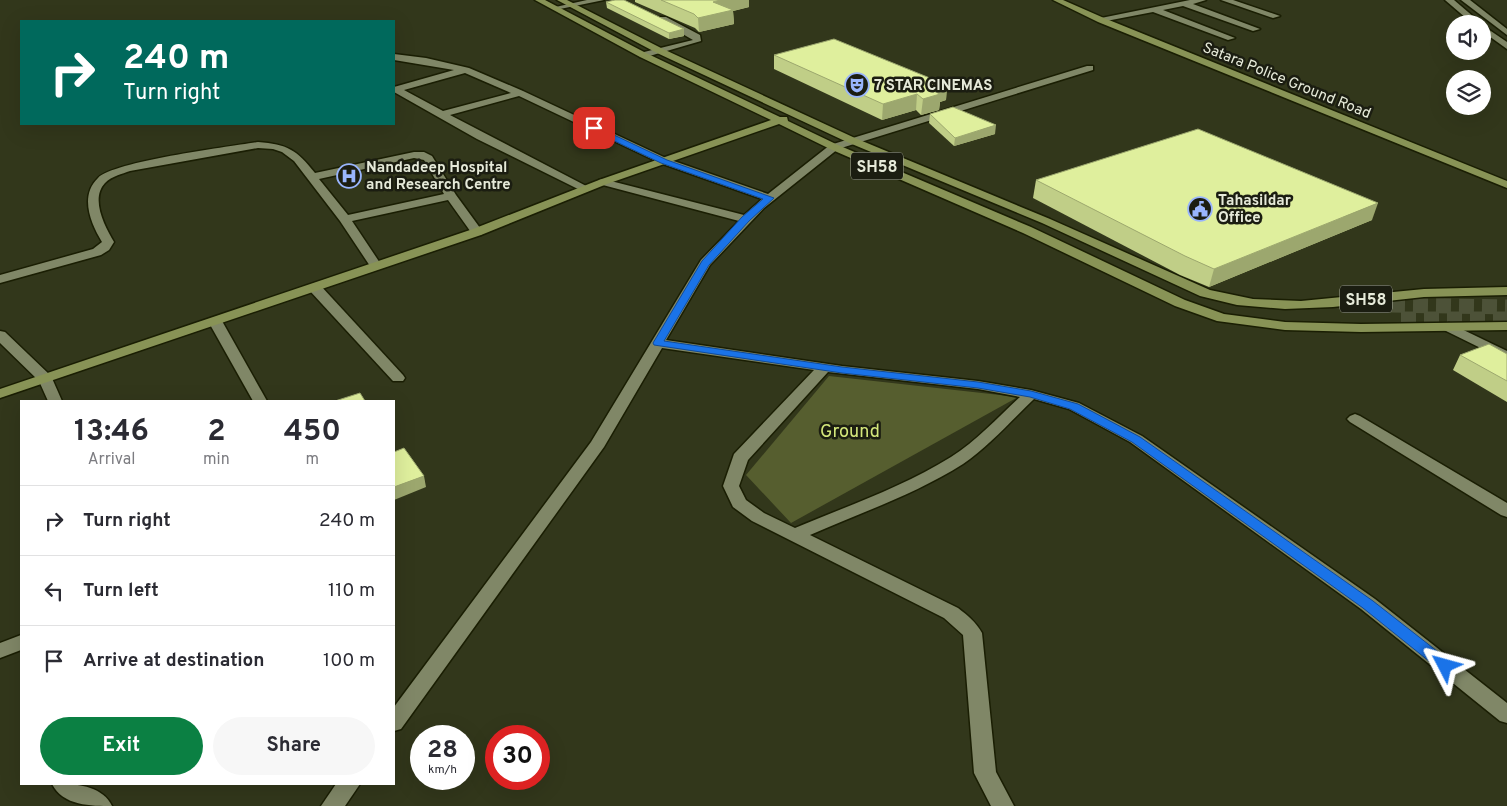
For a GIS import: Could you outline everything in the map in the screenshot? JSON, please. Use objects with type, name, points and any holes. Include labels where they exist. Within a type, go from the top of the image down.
[{"type":"main road","name":"SH58","points":[[539,0],[563,5],[850,140],[1046,221],[1192,289],[1224,299],[1255,304],[1333,303],[1397,295],[1507,291]]},
{"type":"main road","name":"Satara Police Ground Road","points":[[1057,0],[1101,20],[1507,185]]},
{"type":"main road","name":"SH58","points":[[563,5],[644,56],[778,121],[1027,230],[1180,303],[1222,318],[1285,326],[1361,328],[1507,326]]},
{"type":"main road","points":[[0,394],[477,232],[603,182],[796,114]]},
{"type":"main road","points":[[1095,263],[1115,253]]},
{"type":"main road","points":[[1333,303],[1390,305]]},
{"type":"main road","points":[[1285,326],[1400,319]]},
{"type":"street","points":[[563,5],[600,0]]},
{"type":"street","points":[[1101,20],[1202,0]]},
{"type":"street","points":[[1225,0],[1276,16]]},
{"type":"street","points":[[1449,0],[1467,15]]},
{"type":"street","points":[[1465,0],[1507,33]]},
{"type":"street","points":[[1185,4],[1256,29]]},
{"type":"street","points":[[1156,10],[1231,38]]},
{"type":"street","points":[[644,56],[686,46],[697,41],[697,37],[657,16]]},
{"type":"street","points":[[1491,34],[1507,46]]},
{"type":"street","points":[[395,57],[426,61],[466,70],[520,93],[664,162],[769,198]]},
{"type":"street","points":[[395,722],[598,444],[705,264],[745,219],[834,147],[850,140],[1090,68]]},
{"type":"street","points":[[466,70],[396,89],[441,115],[586,189]]},
{"type":"street","points":[[441,115],[520,93]]},
{"type":"street","points":[[0,279],[97,252],[105,247],[108,242],[94,208],[94,196],[99,183],[109,175],[128,168],[239,148],[274,146],[286,150],[298,159],[345,219],[376,266]]},
{"type":"street","points":[[312,177],[414,155],[424,155],[428,158],[451,196],[477,232]]},
{"type":"street","points":[[603,182],[745,219]]},
{"type":"street","points":[[345,219],[451,196]]},
{"type":"street","points":[[316,288],[398,378]]},
{"type":"street","points":[[215,321],[259,400]]},
{"type":"street","points":[[1449,327],[1507,357]]},
{"type":"street","points":[[0,334],[46,379],[56,400]]},
{"type":"street","points":[[658,343],[825,367],[978,385],[1031,394],[1074,406],[1136,439],[1368,604],[1507,715]]},
{"type":"street","points":[[825,367],[740,458],[732,486],[739,503],[758,517],[951,613],[964,622],[972,633],[986,773],[1003,806]]},
{"type":"street","points":[[794,535],[914,484],[957,460],[984,439],[1031,394]]},
{"type":"street","points":[[1355,419],[1507,511]]},
{"type":"street","points":[[0,651],[20,642]]},
{"type":"street","points":[[65,785],[101,806]]},
{"type":"street","points":[[332,806],[348,785]]},
{"type":"green space","name":"Ground","points":[[829,376],[1018,397],[791,523],[746,475]]},
{"type":"building","points":[[624,0],[684,29],[669,33],[606,2]]},
{"type":"building","points":[[661,0],[720,0],[713,2],[733,10],[698,18],[694,14]]},
{"type":"building","points":[[834,39],[947,85],[931,90],[940,94],[923,99],[917,94],[883,104],[774,55]]},
{"type":"building","points":[[953,107],[996,125],[955,138],[930,114]]},
{"type":"building","name":"Tahasildar Office","points":[[1198,129],[1378,203],[1214,269],[1036,180]]},
{"type":"building","points":[[1489,344],[1507,354],[1507,381],[1460,355]]},
{"type":"building","points":[[360,393],[364,400],[338,400]]},
{"type":"building","points":[[404,448],[424,476],[395,487],[395,452]]},
{"type":"tunnel","points":[[1390,305],[1507,307]]},
{"type":"tunnel","points":[[1401,319],[1507,319]]},
{"type":"place","name":"7 STAR CINEMAS","points":[[857,85]]},
{"type":"place","name":"Nandadeep Hospital and Research Centre","points":[[349,176]]},
{"type":"place","name":"Tahasildar Office","points":[[1200,209]]},
{"type":"route","points":[[594,128],[664,162],[769,198],[745,219],[705,264],[658,343],[842,370],[978,385],[1031,394],[1074,406],[1136,439],[1368,604],[1445,666]]}]
